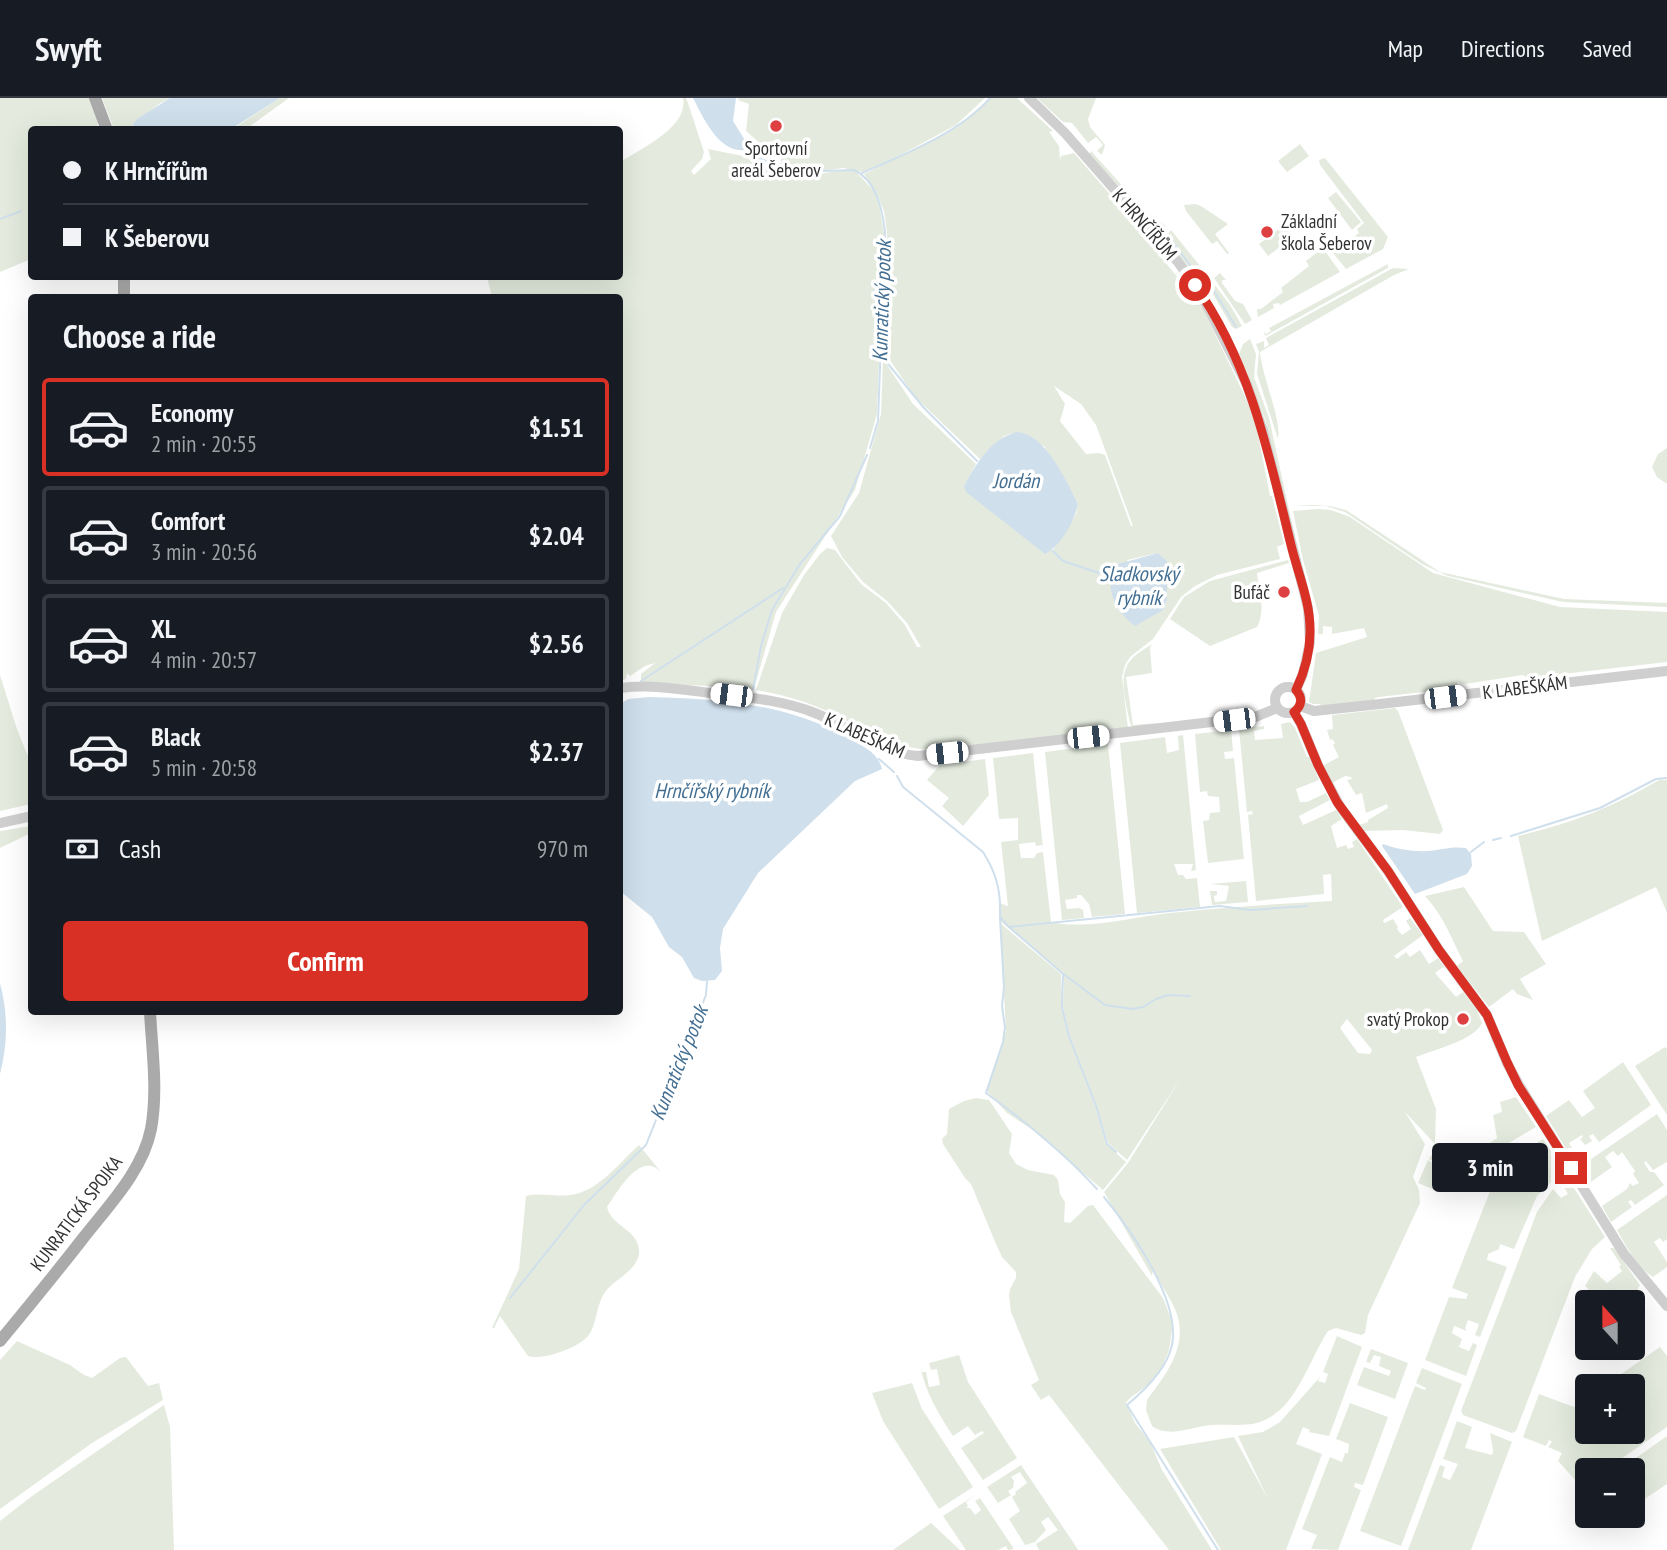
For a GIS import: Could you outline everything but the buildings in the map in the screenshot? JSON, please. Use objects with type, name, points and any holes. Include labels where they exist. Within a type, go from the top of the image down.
[{"type":"main road","points":[[95,98],[106,126]]},
{"type":"main road","name":"KUNRATICKÁ SPOJKA","points":[[0,1341],[104,1212],[141,1157],[152,1118],[150,1015]]},
{"type":"street","name":"K HRNČÍŘŮM","points":[[1029,98],[1065,133],[1178,262],[1210,310],[1247,385],[1263,430],[1308,608],[1310,642],[1303,674],[1296,690]]},
{"type":"street","name":"K LABEŠKÁM","points":[[1297,709],[1314,711],[1380,705],[1667,671]]},
{"type":"street","points":[[1297,709],[1286,713],[1277,708],[1275,701],[1279,691],[1289,687],[1296,690],[1300,696],[1297,709],[1301,724],[1337,802],[1487,1015],[1518,1085],[1624,1254],[1667,1306]]},
{"type":"street","name":"K LABEŠKÁM","points":[[623,688],[682,689],[787,704],[834,721],[894,752],[918,756],[1255,717],[1277,708]]},
{"type":"street","points":[[0,823],[28,817]]},
{"type":"shaded area","points":[[0,98],[89,98],[97,126],[28,126],[28,260],[0,272]]},
{"type":"shaded area","points":[[102,98],[170,98],[133,126],[113,126]]},
{"type":"shaded area","points":[[280,98],[289,98],[250,126],[237,126]]},
{"type":"shaded area","points":[[683,98],[686,98],[704,152],[702,159],[691,171],[694,175],[711,159],[708,149],[743,156],[775,174],[801,177],[843,170],[855,171],[876,193],[864,174],[957,127],[990,98],[1017,98],[1053,131],[1049,132],[1059,146],[1060,160],[1061,156],[1074,153],[1134,222],[1139,222],[1158,248],[1156,250],[1159,255],[1190,292],[1194,290],[1256,424],[1270,496],[1284,544],[1277,547],[1280,559],[1217,575],[1195,586],[1181,597],[1153,639],[1130,657],[1122,677],[1128,729],[939,751],[895,743],[805,702],[756,690],[782,613],[804,575],[827,548],[835,550],[861,584],[886,603],[905,625],[917,647],[921,647],[907,623],[887,601],[863,582],[842,557],[831,536],[859,493],[881,414],[883,359],[913,404],[976,464],[964,486],[1053,550],[1076,514],[1078,504],[1044,446],[1012,433],[1004,436],[980,459],[915,397],[883,350],[887,232],[884,211],[877,194],[884,232],[877,414],[855,490],[776,612],[754,689],[641,682],[641,674],[655,663],[630,676],[627,673],[626,679],[623,680],[623,294],[491,294],[488,280],[623,280],[623,160],[661,136],[683,109]],"holes":[[[1054,386],[1081,404],[1096,425],[1133,526],[1105,455],[1086,454],[1060,421],[1065,404]],[[1158,553],[1167,561],[1167,600],[1163,611],[1127,560]]]},
{"type":"shaded area","points":[[985,98],[956,125],[893,159],[862,172],[843,168],[802,174],[779,172],[782,156],[763,146],[746,131],[749,104],[738,100]]},
{"type":"shaded area","points":[[1037,98],[1096,98],[1088,119],[1090,127],[1105,145],[1102,155],[1097,151],[1103,145],[1096,137],[1088,143],[1072,123],[1063,122]]},
{"type":"shaded area","points":[[1300,144],[1309,156],[1287,172],[1278,161]]},
{"type":"shaded area","points":[[1091,151],[1146,212],[1166,226],[1155,226],[1089,154]]},
{"type":"shaded area","points":[[1325,158],[1388,237],[1383,249],[1346,269],[1333,253],[1359,233],[1357,229],[1364,223],[1320,165],[1319,160]]},
{"type":"shaded area","points":[[1336,192],[1361,222],[1352,230],[1328,198]]},
{"type":"shaded area","points":[[1195,204],[1228,224],[1215,234],[1229,253],[1227,254],[1217,241],[1212,244],[1186,211],[1184,205]]},
{"type":"shaded area","points":[[1284,225],[1293,237],[1268,256],[1259,244]]},
{"type":"shaded area","points":[[1171,230],[1205,272],[1197,281],[1166,241]]},
{"type":"shaded area","points":[[1323,248],[1340,272],[1280,305],[1273,304],[1274,308],[1258,317],[1257,309],[1261,309],[1283,292],[1281,288],[1309,266],[1306,261]]},
{"type":"shaded area","points":[[1388,264],[1388,268],[1265,336],[1264,331],[1266,334],[1271,331],[1269,328]]},
{"type":"shaded area","points":[[1393,268],[1409,269],[1260,352],[1277,421],[1278,439],[1257,374],[1259,352],[1256,344],[1264,341],[1264,348],[1269,345],[1266,338]]},
{"type":"shaded area","points":[[1220,273],[1226,280],[1222,280],[1222,283],[1235,301],[1243,304],[1252,320],[1245,324],[1214,278]]},
{"type":"shaded area","points":[[1211,280],[1242,326],[1236,329],[1232,327],[1207,284]]},
{"type":"shaded area","points":[[1250,339],[1256,354],[1254,377],[1269,418],[1299,556],[1265,419],[1239,354],[1243,344]]},
{"type":"shaded area","points":[[1667,448],[1667,484],[1657,477],[1652,467],[1658,454]]},
{"type":"shaded area","points":[[1312,505],[1330,506],[1346,510],[1440,572],[1564,599],[1667,603],[1667,607],[1563,602],[1448,576],[1422,564],[1345,512],[1326,506],[1293,506]]},
{"type":"shaded area","points":[[1331,510],[1350,517],[1433,573],[1560,607],[1667,612],[1667,662],[1528,678],[1523,675],[1465,684],[1457,682],[1458,688],[1379,697],[1374,701],[1321,706],[1313,704],[1309,702],[1316,653],[1367,637],[1364,628],[1332,634],[1332,627],[1323,626],[1323,634],[1318,634],[1319,616],[1293,511]]},
{"type":"shaded area","points":[[1288,560],[1289,563],[1257,573],[1261,607],[1257,627],[1210,646],[1170,619],[1184,597],[1210,581]]},
{"type":"shaded area","points":[[1152,644],[1152,673],[1126,677],[1133,725],[1157,723],[1133,728],[1125,700],[1124,675],[1132,658]]},
{"type":"shaded area","points":[[0,675],[28,756],[28,805],[0,811]]},
{"type":"shaded area","points":[[1395,708],[1443,830],[1440,834],[1403,830],[1364,831],[1359,825],[1388,808],[1387,804],[1366,813],[1362,793],[1356,795],[1347,780],[1352,779],[1351,777],[1345,776],[1332,783],[1324,765],[1339,757],[1327,730],[1333,729],[1332,715]]},
{"type":"shaded area","points":[[1290,722],[1295,728],[1319,780],[1296,789],[1300,802],[1307,802],[1326,793],[1330,800],[1299,816],[1303,825],[1336,810],[1342,819],[1331,826],[1337,848],[1346,845],[1348,849],[1354,847],[1352,842],[1357,839],[1403,907],[1383,920],[1384,923],[1393,919],[1402,935],[1411,929],[1406,921],[1410,918],[1423,935],[1394,956],[1397,959],[1406,952],[1410,957],[1420,950],[1429,964],[1438,958],[1446,969],[1443,967],[1435,973],[1456,997],[1463,992],[1477,1010],[1482,1023],[1463,1039],[1416,1057],[1436,1109],[1435,1144],[1405,1112],[1425,1144],[1413,1177],[1419,1190],[1420,1203],[1368,1315],[1365,1333],[1361,1335],[1336,1328],[1328,1331],[1300,1384],[1282,1408],[1270,1417],[1251,1424],[1211,1425],[1164,1431],[1152,1426],[1146,1410],[1147,1400],[1174,1358],[1180,1334],[1179,1322],[1167,1294],[1153,1270],[1152,1276],[1104,1192],[1128,1163],[1181,1078],[1127,1160],[1108,1143],[1070,1036],[1063,1007],[1064,974],[1000,921],[999,903],[1008,906],[1001,842],[1018,840],[1018,818],[999,819],[993,758],[1033,753],[1043,848],[1042,845],[1036,846],[1035,842],[1019,844],[1021,858],[1034,858],[1037,853],[1043,852],[1051,922],[1095,924],[1190,911],[1332,901],[1331,874],[1323,875],[1324,894],[1256,901],[1248,815],[1253,814],[1252,811],[1247,812],[1239,729],[1264,726],[1264,729],[1254,731],[1255,740],[1283,738],[1281,724]],"holes":[[[1347,1019],[1372,1050],[1370,1054],[1358,1053],[1340,1028]]]},
{"type":"shaded area","points":[[1231,730],[1233,751],[1224,752],[1225,759],[1234,758],[1244,859],[1208,863],[1203,821],[1209,820],[1210,813],[1220,812],[1219,797],[1208,796],[1207,791],[1200,792],[1195,734]]},
{"type":"shaded area","points":[[1183,735],[1196,870],[1191,871],[1193,864],[1174,864],[1178,875],[1183,875],[1186,879],[1197,878],[1200,907],[1137,913],[1120,743],[1165,737],[1167,753],[1179,750],[1178,736]]},
{"type":"shaded area","points":[[1108,744],[1125,914],[1092,917],[1089,904],[1081,895],[1077,895],[1077,898],[1065,900],[1067,909],[1083,910],[1084,918],[1062,920],[1045,752]]},
{"type":"shaded area","points":[[985,759],[989,795],[963,826],[942,806],[949,798],[927,780],[940,765]]},
{"type":"shaded area","points":[[1659,780],[1667,780],[1667,913],[1656,887],[1542,941],[1518,836],[1591,814]]},
{"type":"shaded area","points":[[28,826],[28,834],[0,848],[0,831]]},
{"type":"shaded area","points":[[1246,881],[1248,902],[1212,905],[1210,891],[1217,891],[1215,902],[1226,901],[1229,886],[1210,884]]},
{"type":"shaded area","points":[[1464,887],[1493,931],[1524,932],[1546,964],[1520,979],[1533,1000],[1517,994],[1513,989],[1489,1007],[1457,966],[1463,961],[1442,919],[1425,896]]},
{"type":"shaded area","points":[[1000,923],[1061,974],[1062,1007],[1069,1037],[1106,1144],[1126,1162],[1103,1190],[1033,1130],[1007,1113],[986,1090],[1006,1031]]},
{"type":"shaded area","points":[[1665,1047],[1667,1049],[1667,1115],[1635,1066]]},
{"type":"shaded area","points":[[1623,1062],[1651,1105],[1599,1142],[1593,1134],[1589,1136],[1592,1141],[1585,1145],[1580,1139],[1582,1135],[1569,1143],[1574,1152],[1570,1155],[1546,1116],[1569,1100],[1582,1117],[1595,1108],[1583,1091]]},
{"type":"shaded area","points":[[1516,1097],[1536,1127],[1490,1154],[1488,1144],[1497,1138],[1493,1115],[1502,1112],[1500,1102]]},
{"type":"shaded area","points":[[976,1098],[989,1100],[1012,1134],[1009,1153],[1016,1164],[1028,1170],[1054,1175],[1058,1180],[1060,1194],[1065,1202],[1064,1222],[1070,1223],[1088,1206],[1093,1205],[1163,1298],[1173,1324],[1169,1350],[1153,1381],[1126,1403],[1135,1423],[1150,1442],[1162,1470],[1212,1550],[1169,1550],[1049,1395],[1041,1400],[1031,1385],[1039,1380],[1011,1312],[1009,1295],[1016,1272],[1002,1257],[971,1184],[942,1139],[947,1134],[949,1109]]},
{"type":"shaded area","points":[[1657,1114],[1667,1130],[1667,1162],[1653,1170],[1646,1161],[1644,1163],[1664,1185],[1635,1205],[1631,1200],[1628,1202],[1632,1207],[1611,1222],[1602,1206],[1627,1189],[1630,1183],[1633,1186],[1639,1183],[1633,1174],[1635,1171],[1622,1152],[1618,1156],[1613,1151],[1605,1157],[1612,1167],[1588,1184],[1578,1168]]},
{"type":"shaded area","points":[[1543,1139],[1563,1170],[1537,1196],[1514,1249],[1500,1244],[1499,1249],[1488,1254],[1487,1260],[1507,1267],[1480,1337],[1475,1335],[1479,1324],[1468,1320],[1465,1328],[1467,1331],[1454,1326],[1452,1333],[1462,1339],[1459,1347],[1469,1351],[1473,1343],[1477,1345],[1466,1376],[1425,1360],[1449,1297],[1466,1299],[1468,1294],[1452,1288],[1496,1176],[1522,1152],[1535,1167],[1538,1164],[1535,1160],[1538,1158],[1541,1161],[1549,1155],[1543,1145],[1533,1150],[1526,1149]]},
{"type":"shaded area","points":[[1439,1144],[1470,1163],[1460,1178],[1429,1159]]},
{"type":"shaded area","points":[[639,1145],[661,1172],[653,1167],[638,1169],[623,1183],[607,1207],[614,1219],[637,1242],[639,1256],[636,1262],[606,1291],[591,1332],[583,1341],[550,1355],[528,1356],[500,1316],[492,1328],[519,1269],[526,1196],[580,1193],[608,1176]]},
{"type":"shaded area","points":[[1428,1160],[1451,1174],[1452,1183],[1435,1190],[1418,1183]]},
{"type":"shaded area","points":[[1567,1177],[1605,1237],[1592,1249],[1575,1277],[1516,1431],[1512,1433],[1463,1415],[1461,1411],[1537,1212],[1553,1189],[1561,1198],[1568,1194],[1561,1182]]},
{"type":"shaded area","points":[[1667,1195],[1667,1239],[1663,1242],[1660,1238],[1654,1242],[1667,1262],[1667,1267],[1653,1277],[1637,1262],[1617,1230]]},
{"type":"shaded area","points":[[1610,1248],[1614,1248],[1640,1285],[1637,1290],[1589,1290],[1585,1286],[1594,1271],[1607,1283],[1622,1271],[1619,1267],[1621,1265]]},
{"type":"shaded area","points":[[1337,1336],[1362,1347],[1329,1436],[1309,1432],[1310,1430],[1303,1427],[1296,1444],[1322,1454],[1286,1550],[1221,1550],[1160,1449],[1234,1437],[1268,1499],[1238,1436],[1263,1432],[1280,1422],[1320,1377],[1318,1381],[1325,1383],[1328,1374],[1323,1372]]},
{"type":"shaded area","points":[[17,1341],[92,1378],[120,1358],[126,1357],[148,1386],[159,1383],[163,1400],[92,1443],[0,1509],[0,1360]]},
{"type":"shaded area","points":[[1660,1347],[1667,1356],[1667,1427],[1645,1442],[1645,1374],[1621,1374]]},
{"type":"shaded area","points":[[1371,1349],[1408,1363],[1395,1399],[1357,1385],[1364,1367],[1389,1376],[1391,1371],[1379,1366],[1381,1357],[1374,1355],[1370,1363],[1366,1362]]},
{"type":"shaded area","points":[[959,1355],[968,1382],[1017,1458],[983,1480],[961,1448],[984,1433],[982,1431],[975,1435],[968,1426],[953,1436],[937,1411],[922,1375],[920,1365],[922,1372],[926,1372],[929,1387],[940,1385],[937,1369],[931,1370],[929,1363]]},
{"type":"shaded area","points":[[1422,1368],[1462,1384],[1401,1546],[1360,1531],[1415,1386],[1425,1390],[1426,1388],[1416,1383]]},
{"type":"shaded area","points":[[912,1383],[922,1409],[973,1487],[939,1509],[883,1421],[872,1393]]},
{"type":"shaded area","points":[[1539,1394],[1574,1407],[1575,1444],[1642,1444],[1622,1458],[1575,1458],[1575,1480],[1558,1461],[1562,1453],[1548,1447],[1552,1442],[1549,1440],[1546,1446],[1523,1437]]},
{"type":"shaded area","points":[[1350,1403],[1388,1417],[1363,1485],[1355,1483],[1354,1487],[1361,1490],[1338,1550],[1311,1549],[1317,1535],[1302,1529],[1330,1457],[1342,1462],[1345,1453],[1348,1453],[1349,1444],[1336,1439]]},
{"type":"shaded area","points":[[164,1405],[170,1427],[174,1550],[0,1550],[0,1521]]},
{"type":"shaded area","points":[[1457,1421],[1472,1427],[1465,1448],[1492,1455],[1490,1433],[1512,1442],[1471,1550],[1408,1550],[1440,1465],[1445,1467],[1442,1477],[1450,1480],[1458,1464],[1443,1459]]},
{"type":"shaded area","points":[[1667,1436],[1667,1484],[1645,1499],[1645,1458],[1636,1458]]},
{"type":"shaded area","points":[[1021,1465],[1078,1550],[1039,1550],[1036,1544],[1058,1530],[1048,1517],[1041,1522],[1046,1530],[1035,1542],[1025,1545],[1009,1519],[1020,1511],[1012,1497],[1027,1483],[1020,1472],[1011,1477],[1014,1481],[1013,1488],[1008,1491],[1011,1495],[998,1503],[987,1487]]},
{"type":"shaded area","points":[[977,1494],[966,1502],[966,1508],[970,1508],[975,1515],[981,1510],[975,1501],[980,1498],[1014,1549],[1008,1550],[1006,1546],[998,1550],[966,1550],[943,1516]]},
{"type":"shaded area","points":[[931,1523],[960,1550],[893,1550]]},
{"type":"water","points":[[170,98],[280,98],[236,126],[133,126],[137,119]]},
{"type":"water","points":[[693,98],[736,98],[733,121],[748,145],[747,150],[728,147],[721,141],[708,125]]},
{"type":"water","name":"Jordán","points":[[1017,432],[1037,441],[1046,450],[1078,504],[1066,533],[1045,554],[966,492],[964,486],[992,446]]},
{"type":"water","name":"Sladkovský rybník","points":[[1158,553],[1167,561],[1167,600],[1163,610],[1135,626],[1122,613],[1113,598],[1113,572],[1118,564]]},
{"type":"water","name":"Hrnčířský rybník","points":[[628,699],[700,699],[776,710],[824,726],[864,747],[877,758],[882,769],[855,781],[758,873],[723,929],[720,948],[722,971],[715,980],[702,981],[694,978],[682,957],[669,947],[652,917],[623,893],[623,702]]},
{"type":"water","points":[[1383,844],[1416,851],[1466,848],[1471,854],[1472,866],[1467,874],[1415,894]]},
{"type":"water","points":[[0,983],[6,1028],[0,1074]]},
{"type":"waterway","points":[[862,173],[948,132],[964,122],[990,98]]},
{"type":"waterway","name":"Kunratický potok","points":[[745,149],[756,157],[794,172],[854,170],[868,181],[877,196],[885,231],[878,421],[870,448]]},
{"type":"waterway","points":[[1121,206],[1134,219]]},
{"type":"waterway","name":"Kunratický potok","points":[[0,219],[21,211]]},
{"type":"waterway","points":[[1150,220],[1159,225]]},
{"type":"waterway","points":[[1168,236],[1199,277]]},
{"type":"waterway","points":[[1211,286],[1236,327]]},
{"type":"waterway","points":[[1193,293],[1197,305]]},
{"type":"waterway","points":[[880,354],[924,408],[977,461]]},
{"type":"waterway","name":"Kunratický potok","points":[[753,689],[761,646],[772,610],[800,564],[840,516],[867,455]]},
{"type":"waterway","points":[[1053,551],[1063,561],[1102,574]]},
{"type":"waterway","points":[[641,681],[783,588]]},
{"type":"waterway","points":[[879,759],[894,772]]},
{"type":"waterway","points":[[897,776],[903,787],[983,852],[997,883],[1000,917],[1009,927],[1220,906],[1250,910],[1307,906]]},
{"type":"waterway","points":[[1511,836],[1600,808],[1656,779],[1667,778]]},
{"type":"waterway","points":[[1493,840],[1501,838]]},
{"type":"waterway","points":[[1471,852],[1484,842]]},
{"type":"waterway","points":[[1000,918],[1005,1027],[1003,1042],[986,1093],[1044,1138],[1097,1189]]},
{"type":"waterway","points":[[1009,927],[1062,973],[1105,1005],[1133,1009],[1168,995],[1190,996]]},
{"type":"waterway","points":[[1063,975],[1062,1007],[1069,1036],[1096,1106],[1107,1144],[1116,1152]]},
{"type":"waterway","name":"Kunratický potok","points":[[510,1298],[584,1205],[646,1145],[706,995],[707,981]]},
{"type":"waterway","points":[[1104,1197],[1152,1267],[1162,1288],[1173,1327],[1172,1345],[1160,1371],[1127,1405],[1218,1550]]},
{"type":"place","name":"Sportovní areál Šeberov","points":[[776,126]]},
{"type":"place","name":"Základní škola Šeberov","points":[[1267,232]]},
{"type":"place","name":"Bufáč","points":[[1284,592]]},
{"type":"place","name":"svatý Prokop","points":[[1463,1019]]},
{"type":"route","points":[[1195,285],[1228,345],[1258,414],[1308,608],[1310,642],[1303,674],[1296,690],[1301,703],[1294,712],[1337,802],[1487,1015],[1518,1085],[1571,1168]]}]
